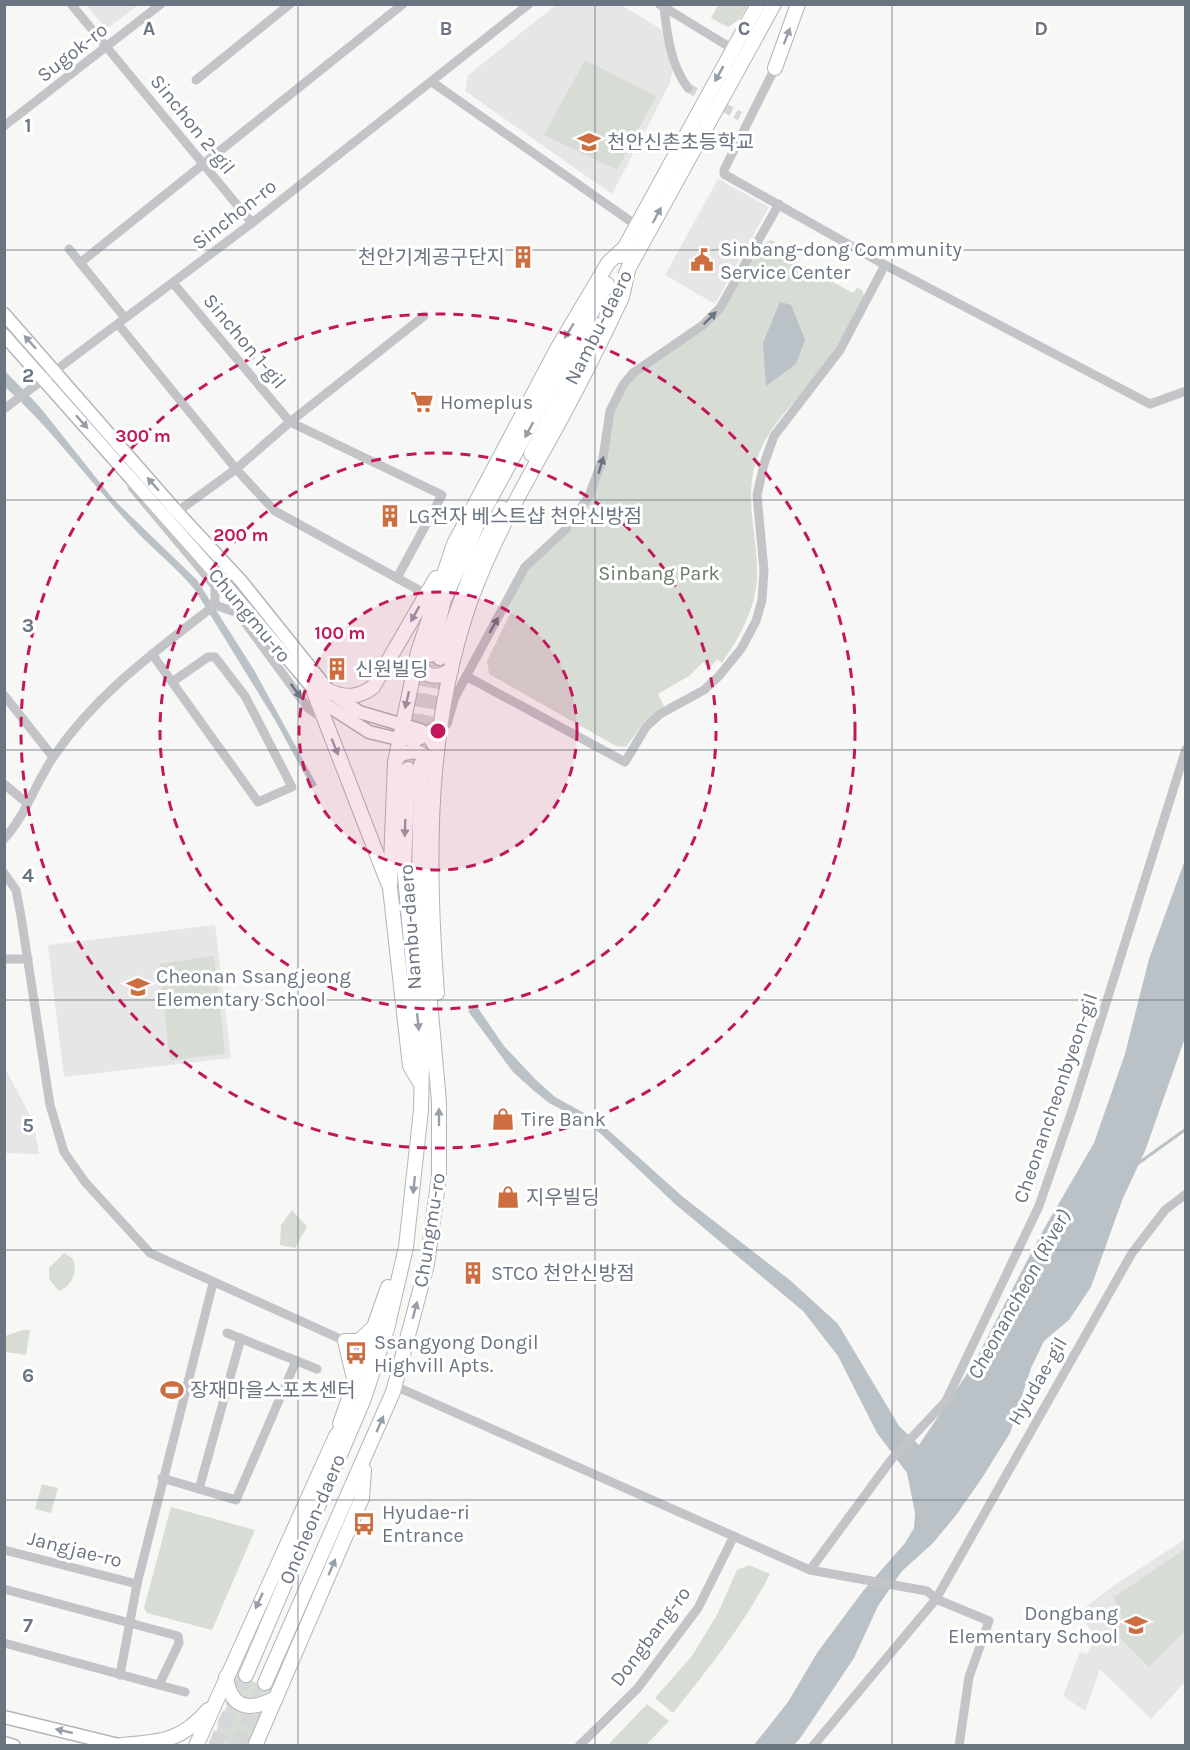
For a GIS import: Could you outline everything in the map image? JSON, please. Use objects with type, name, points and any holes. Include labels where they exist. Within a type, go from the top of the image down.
[{"type":"highway","name":"Nambu-daero","points":[[758,4],[738,52],[494,523],[435,656],[444,600],[481,516],[578,340],[636,225],[738,52],[774,4]]},
{"type":"highway","points":[[775,68],[798,4]]},
{"type":"highway","points":[[329,691],[348,697],[358,696],[373,687],[454,544],[557,349],[608,263],[624,248]]},
{"type":"highway","points":[[436,1071],[442,1061],[430,875],[433,771],[440,720],[451,670],[470,602],[485,563],[589,366],[622,297],[629,266]]},
{"type":"highway","points":[[421,1084],[410,1065],[390,888],[395,762],[416,661],[454,544]]},
{"type":"highway","points":[[416,661],[423,672],[431,676],[439,677],[451,670]]},
{"type":"highway","points":[[314,692],[390,888]]},
{"type":"highway","points":[[395,762],[400,754],[415,752],[427,757],[433,771]]},
{"type":"highway","name":"Nambu-daero","points":[[421,1084],[422,1062],[404,866],[415,767],[417,854],[436,1071]]},
{"type":"highway","name":"Chungmu-ro","points":[[395,1386],[427,1264],[439,1176],[436,1071]]},
{"type":"highway","name":"Chungmu-ro","points":[[376,1363],[406,1247],[416,1169],[421,1084]]},
{"type":"highway","points":[[196,1746],[336,1436],[377,1322],[388,1284],[406,1247]]},
{"type":"highway","points":[[355,1385],[345,1341],[359,1341],[370,1334],[377,1322]]},
{"type":"highway","name":"Oncheon-daero","points":[[246,1675],[363,1401],[376,1363]]},
{"type":"highway","name":"Oncheon-daero","points":[[265,1683],[364,1462],[395,1386]]},
{"type":"highway","points":[[336,1436],[363,1401]]},
{"type":"highway","points":[[256,1746],[362,1498],[364,1462]]},
{"type":"highway","points":[[226,1677],[230,1695],[239,1704],[257,1707],[276,1698]]},
{"type":"highway","points":[[122,1745],[169,1740],[186,1733],[217,1699]]},
{"type":"main road","name":"Chungmu-ro","points":[[4,314],[177,512],[241,581],[329,691],[359,712],[400,732]]},
{"type":"main road","name":"Chungmu-ro","points":[[4,335],[231,590],[314,692],[354,724],[369,732],[420,730],[427,735]]},
{"type":"main road","points":[[436,749],[427,735],[440,720]]},
{"type":"main road","points":[[4,1717],[122,1745]]},
{"type":"main road","points":[[4,1743],[14,1746]]},
{"type":"street","name":"Sinchon 2-gil","points":[[71,4],[252,223]]},
{"type":"street","name":"Sugok-ro","points":[[4,126],[161,4]]},
{"type":"street","points":[[196,80],[290,4]]},
{"type":"street","points":[[80,263],[403,4]]},
{"type":"street","name":"Sinchon-ro","points":[[8,407],[252,223],[529,4]]},
{"type":"street","points":[[662,6],[738,52]]},
{"type":"street","points":[[662,6],[667,37],[681,78],[688,88]]},
{"type":"street","points":[[775,68],[724,174],[885,265],[1149,404],[1185,391]]},
{"type":"street","points":[[432,82],[636,225]]},
{"type":"street","points":[[740,116],[750,121]]},
{"type":"street","points":[[440,720],[455,697],[525,567],[565,530],[589,496],[603,458],[610,411],[623,385],[633,373],[703,325],[720,308],[779,204]]},
{"type":"street","points":[[69,249],[236,468],[275,511],[426,594]]},
{"type":"street","points":[[466,676],[625,762],[646,727],[660,714],[704,690],[719,676],[741,648],[756,621],[762,600],[764,570],[757,495],[764,464],[774,436],[840,350],[885,265]]},
{"type":"street","name":"Sinchon 1-gil","points":[[173,283],[290,422],[442,495],[397,578]]},
{"type":"street","points":[[177,512],[236,468],[290,422],[424,316]]},
{"type":"street","points":[[103,447],[142,500],[215,586],[215,605]]},
{"type":"street","points":[[4,839],[53,757],[89,710],[122,677],[215,605]]},
{"type":"street","points":[[215,605],[238,613],[304,702],[324,719]]},
{"type":"street","points":[[152,654],[172,682],[258,802],[292,787],[245,696],[215,657],[208,657],[172,682]]},
{"type":"street","points":[[4,695],[53,757]]},
{"type":"street","points":[[430,875],[442,746],[455,697]]},
{"type":"street","name":"Cheonancheonbyeon-gil","points":[[814,1572],[891,1460],[914,1438],[945,1401],[1039,1206],[1074,1105],[1185,749]]},
{"type":"street","points":[[4,784],[27,803]]},
{"type":"street","points":[[4,873],[16,890],[44,1072],[64,1152],[85,1182],[150,1252],[213,1283],[345,1341]]},
{"type":"street","points":[[4,959],[28,959]]},
{"type":"street","name":"Hyudae-gil","points":[[813,1746],[936,1599],[1132,1253],[1165,1210],[1185,1194]]},
{"type":"street","name":"Jangjae-ro","points":[[4,1550],[136,1584],[213,1283]]},
{"type":"street","points":[[227,1333],[317,1369]]},
{"type":"street","points":[[199,1489],[241,1338]]},
{"type":"street","points":[[162,1478],[236,1500],[296,1361]]},
{"type":"street","points":[[395,1386],[814,1572],[927,1591],[936,1599],[989,1621],[969,1677],[959,1746]]},
{"type":"street","name":"Dongbang-ro","points":[[579,1746],[637,1689],[691,1617],[734,1536]]},
{"type":"street","points":[[120,1675],[136,1584]]},
{"type":"street","points":[[4,1589],[174,1634],[180,1639],[159,1685]]},
{"type":"street","points":[[4,1643],[185,1692]]},
{"type":"shaded area","points":[[86,5],[138,5],[109,27],[104,26]]},
{"type":"shaded area","name":"천안신촌초등학교","points":[[556,5],[621,5],[661,29],[673,69],[670,83],[612,194],[465,91],[468,75]]},
{"type":"shaded area","points":[[718,179],[769,207],[715,304],[665,275]]},
{"type":"shaded area","name":"Cheonan Ssangjeong Elementary School","points":[[215,925],[231,1058],[64,1077],[48,945]]},
{"type":"shaded area","points":[[5,1068],[33,1121],[39,1154],[5,1153]]},
{"type":"shaded area","name":"Dongbang Elementary School","points":[[1185,1539],[1185,1682],[1151,1719],[1100,1669],[1085,1711],[1063,1696],[1080,1652],[1087,1654],[1096,1637],[1078,1613],[1112,1587]]},
{"type":"green space","points":[[718,4],[748,5],[740,19],[728,27],[711,18]]},
{"type":"green space","points":[[585,60],[656,96],[617,170],[544,135]]},
{"type":"green space","name":"Sinbang Park","points":[[771,240],[788,249],[786,256],[853,293],[857,288],[862,290],[864,296],[831,356],[779,419],[758,456],[751,487],[757,564],[756,590],[750,613],[740,634],[722,663],[717,659],[709,669],[703,662],[689,676],[658,694],[664,706],[644,722],[626,747],[616,746],[489,674],[487,661],[512,610],[508,609],[526,571],[592,497],[604,468],[609,428],[625,388],[637,375],[724,309],[762,244]]},
{"type":"green space","points":[[214,956],[225,1054],[170,1060],[159,964]]},
{"type":"green space","points":[[292,1210],[307,1227],[295,1248],[280,1245],[281,1225]]},
{"type":"green space","points":[[64,1253],[72,1258],[75,1268],[71,1282],[59,1291],[49,1279],[49,1268]]},
{"type":"green space","points":[[30,1330],[26,1355],[6,1352],[5,1336]]},
{"type":"green space","points":[[42,1484],[58,1488],[51,1513],[35,1509]]},
{"type":"green space","points":[[171,1507],[255,1530],[212,1630],[147,1613],[144,1608]]},
{"type":"green space","points":[[1185,1549],[1185,1631],[1149,1667],[1111,1629],[1122,1617],[1114,1597]]},
{"type":"green space","points":[[749,1565],[770,1574],[737,1629],[673,1713],[655,1698],[692,1656],[718,1613],[737,1570]]},
{"type":"green space","points":[[233,1672],[272,1690],[257,1702],[241,1698],[231,1683]]},
{"type":"green space","points":[[229,1702],[246,1714],[256,1714],[266,1710],[250,1745],[214,1743],[218,1724]]},
{"type":"green space","points":[[647,1704],[669,1721],[646,1745],[608,1745]]},
{"type":"water","points":[[780,302],[791,305],[805,340],[796,364],[766,386],[763,343]]},
{"type":"water","points":[[4,370],[39,406],[113,499],[197,580],[254,670],[317,785],[312,788],[275,720],[195,590],[119,513],[56,439],[5,387]]},
{"type":"water","name":"Cheonancheon (River)","points":[[1185,860],[1185,1038],[1145,1151],[1123,1198],[1091,1287],[1069,1320],[1044,1341],[1031,1368],[1010,1433],[982,1478],[933,1543],[902,1571],[878,1606],[854,1658],[801,1737],[794,1745],[754,1745],[788,1702],[817,1653],[863,1591],[905,1543],[914,1528],[915,1513],[907,1473],[877,1433],[838,1356],[803,1311],[675,1204],[601,1134],[582,1120],[549,1103],[533,1090],[513,1072],[468,1011],[476,1005],[504,1046],[555,1097],[597,1120],[683,1197],[791,1281],[838,1324],[899,1426],[919,1445],[973,1365],[1041,1234],[1094,1143],[1125,1054],[1149,959]]},
{"type":"waterway","points":[[1136,1165],[1186,1129]]},
{"type":"tunnel","points":[[688,88],[740,116]]},
{"type":"tunnel","points":[[408,769],[430,655]]},
{"type":"tunnel","points":[[424,729],[440,658]]},
{"type":"tunnel","points":[[215,1746],[246,1675]]},
{"type":"tunnel","points":[[238,1746],[265,1683]]},
{"type":"place","name":"천안신촌초등학교","points":[[589,142]]},
{"type":"place","name":"천안기계공구단지","points":[[523,257]]},
{"type":"place","name":"Sinbang-dong Community Service Center","points":[[702,260]]},
{"type":"place","name":"Homeplus","points":[[422,402]]},
{"type":"place","name":"LG전자 베스트샵 천안신방점","points":[[390,516]]},
{"type":"place","name":"신원빌딩","points":[[337,669]]},
{"type":"place","name":"Cheonan Ssangjeong Elementary School","points":[[138,987]]},
{"type":"place","name":"Tire Bank","points":[[503,1119]]},
{"type":"place","name":"지우빌딩","points":[[508,1197]]},
{"type":"place","name":"STCO 천안신방점","points":[[473,1273]]},
{"type":"place","name":"Ssangyong Dongil Highvill Apts.","points":[[356,1353]]},
{"type":"place","name":"장재마을스포츠센터","points":[[172,1390]]},
{"type":"place","name":"Hyudae-ri Entrance","points":[[364,1524]]},
{"type":"place","name":"Dongbang Elementary School","points":[[1136,1625]]}]
